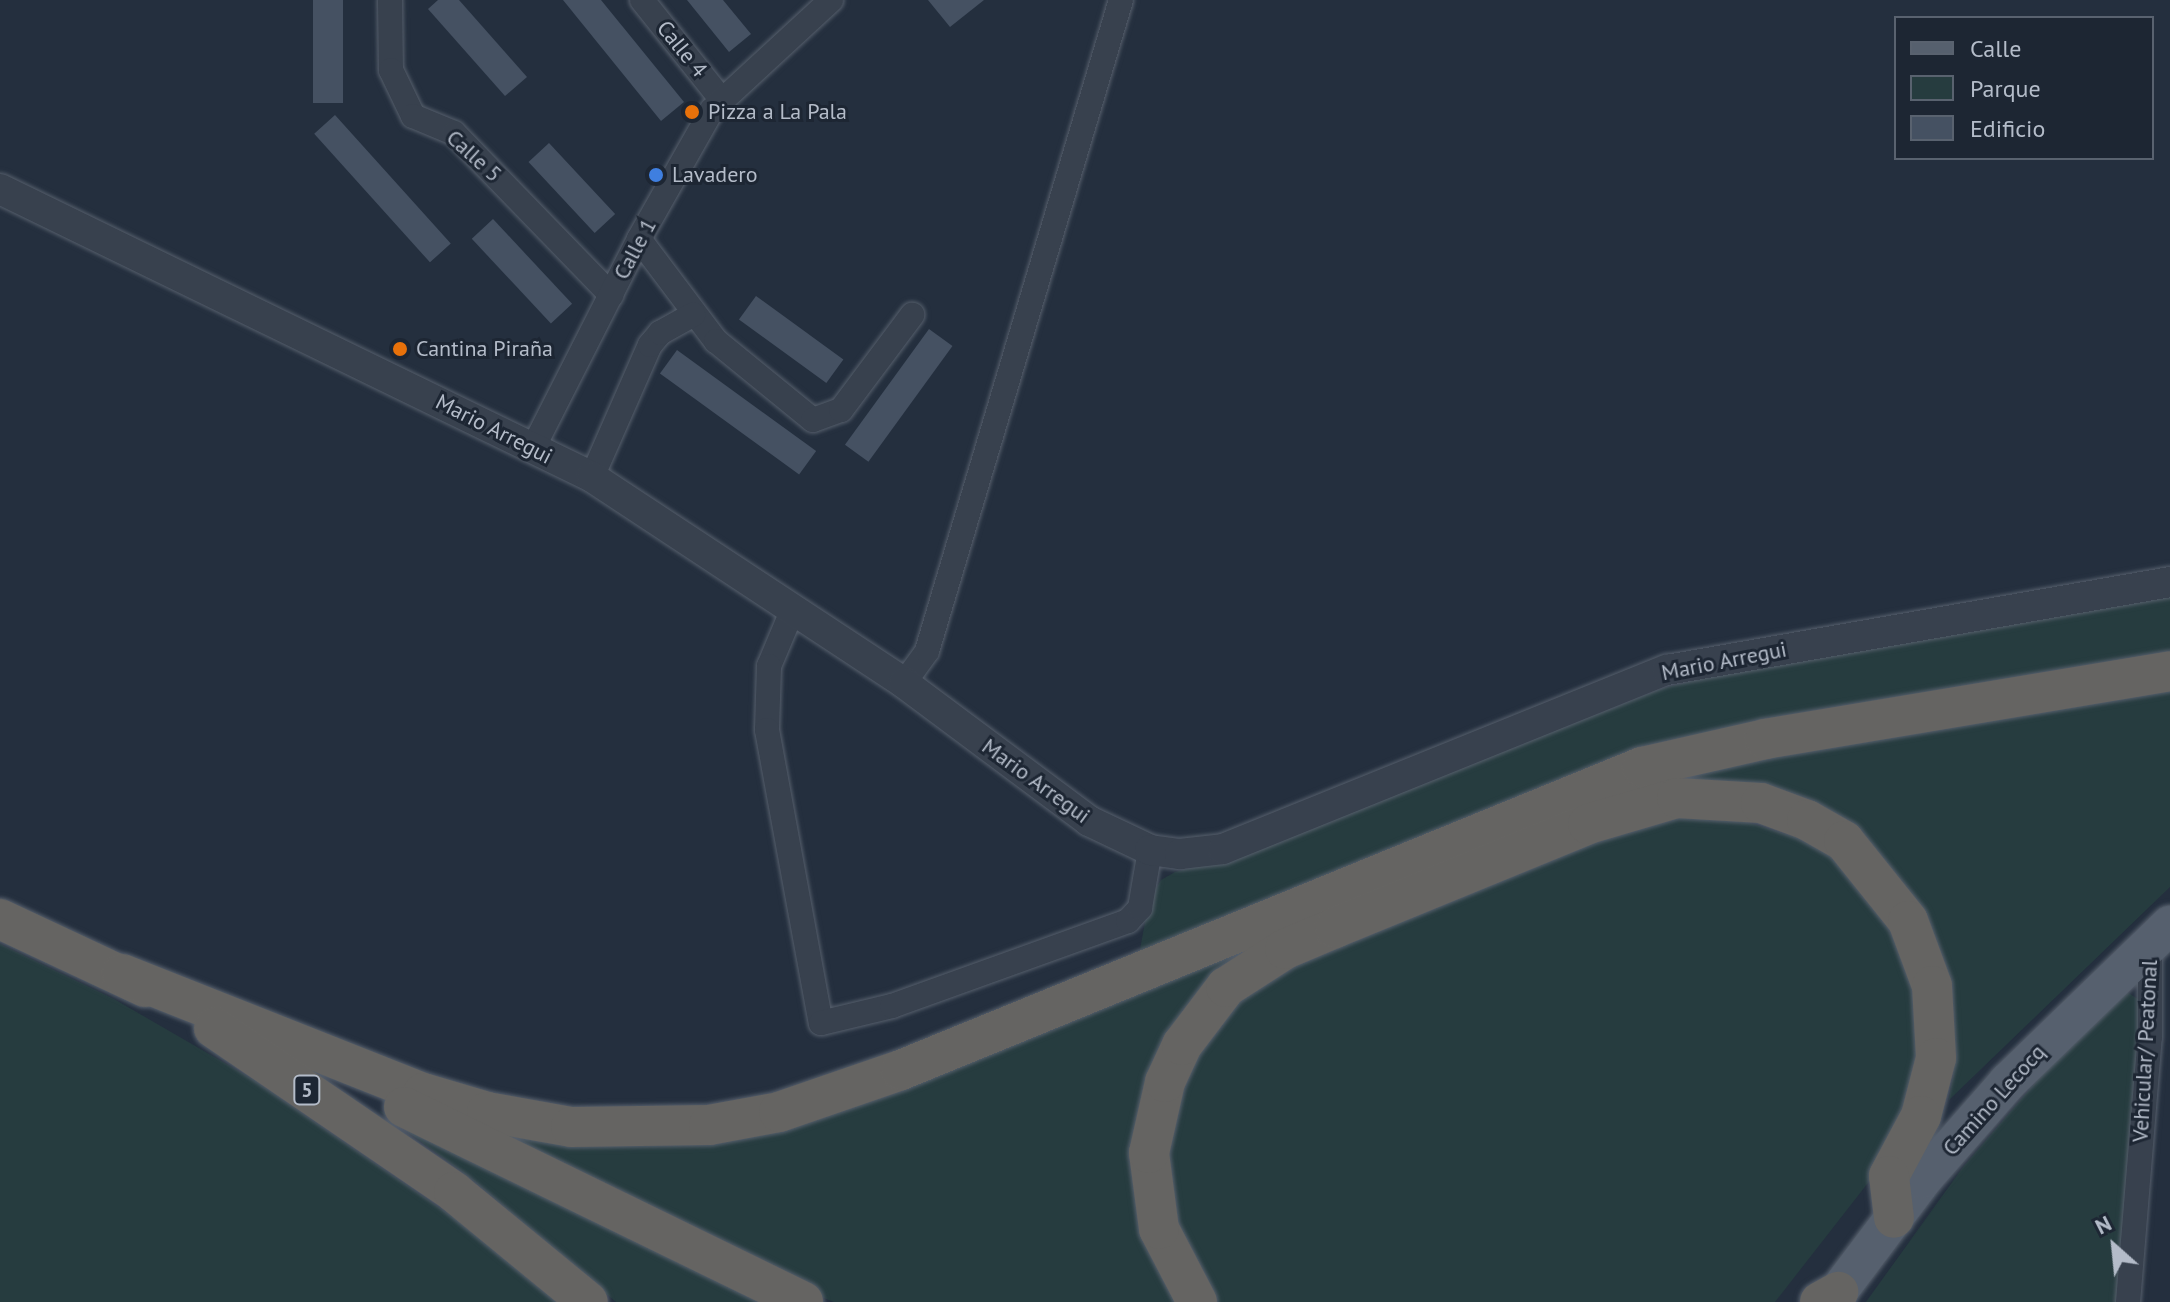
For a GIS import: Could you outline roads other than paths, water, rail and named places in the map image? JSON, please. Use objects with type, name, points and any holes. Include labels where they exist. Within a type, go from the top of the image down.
[{"type":"highway","points":[[122,974],[423,1093],[487,1112],[571,1127],[709,1125],[779,1112],[901,1070],[1642,767],[1765,739],[2170,671]]},
{"type":"highway","points":[[1197,1302],[1159,1229],[1149,1153],[1165,1082],[1182,1045],[1226,987],[1285,949],[1335,928],[1588,824],[1677,798],[1761,803],[1807,820],[1844,841],[1908,921],[1932,986],[1936,1058],[1921,1116],[1889,1176],[1894,1218]]},
{"type":"highway","name":"5","points":[[0,919],[122,974],[223,1033],[454,1192],[588,1302]]},
{"type":"highway","points":[[122,974],[803,1302]]},
{"type":"main road","name":"Camino Lecocq","points":[[1831,1299],[2008,1082],[2160,934]]},
{"type":"street","name":"Calle 5","points":[[390,0],[391,70],[413,116],[454,133],[611,295]]},
{"type":"street","name":"Calle 4","points":[[642,0],[721,99]]},
{"type":"street","name":"Calle 1","points":[[533,448],[639,239],[721,99],[831,0]]},
{"type":"street","points":[[904,683],[927,651],[1121,0]]},
{"type":"street","name":"Mario Arregui","points":[[0,189],[592,477],[904,683],[1089,821],[1150,850],[1180,854],[1223,849],[1667,670],[2170,582]]},
{"type":"street","points":[[639,239],[693,315],[716,341],[800,410],[822,420],[841,410],[912,315]]},
{"type":"street","points":[[592,477],[650,345],[660,333],[693,315]]},
{"type":"street","points":[[793,609],[769,666],[767,730],[821,1023],[892,1006],[1128,921],[1140,908],[1150,850]]},
{"type":"street","name":"Vehicular/ Peatonal","points":[[2128,1302],[2160,934]]},
{"type":"place","name":"Pizza a La Pala","points":[[692,112]]},
{"type":"place","name":"Lavadero","points":[[656,175]]},
{"type":"place","name":"Cantina Piraña","points":[[400,349]]}]
